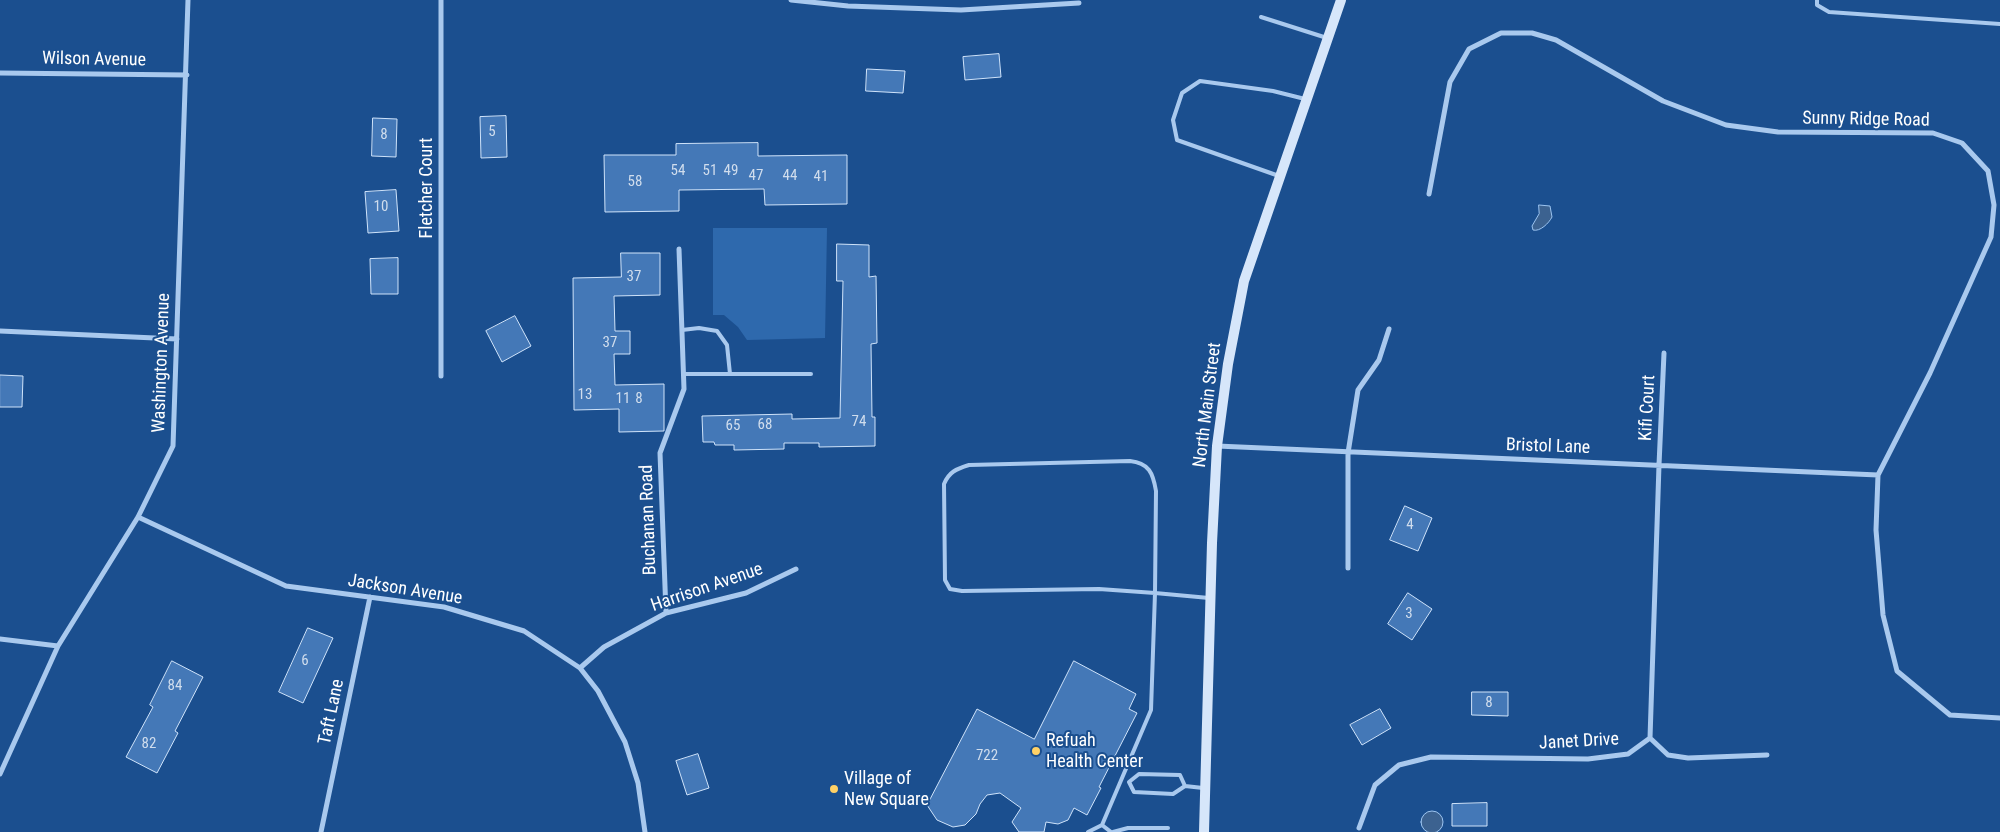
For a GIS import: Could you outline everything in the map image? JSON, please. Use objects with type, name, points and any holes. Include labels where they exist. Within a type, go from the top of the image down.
[{"type":"main road","name":"North Main Street","points":[[1204,832],[1210,598],[1217,446],[1228,364],[1244,281],[1341,0]]},
{"type":"street","name":"Washington Avenue","points":[[0,774],[58,646],[138,517],[173,446],[187,75],[188,0]]},
{"type":"street","name":"Fletcher Court","points":[[441,0],[441,376]]},
{"type":"street","points":[[791,0],[848,6],[961,10],[1079,3]]},
{"type":"street","name":"Sunny Ridge Road","points":[[1429,194],[1450,82],[1469,49],[1500,33],[1532,33],[1556,40],[1663,101],[1726,124],[1778,132],[1932,132],[1962,143],[1988,171],[1994,205],[1991,237],[1930,373],[1878,475],[1876,530],[1883,614],[1897,671],[1950,715],[2000,718]]},
{"type":"street","name":"Wilson Avenue","points":[[0,73],[187,75]]},
{"type":"street","name":"Buchanan Road","points":[[666,613],[660,453],[684,389],[679,249]]},
{"type":"street","points":[[1348,568],[1348,453],[1358,390],[1379,360],[1389,329]]},
{"type":"street","points":[[0,331],[177,339]]},
{"type":"street","name":"Kifi Court","points":[[1659,465],[1664,353]]},
{"type":"street","name":"Bristol Lane","points":[[1217,446],[1878,475]]},
{"type":"street","points":[[1659,465],[1650,738],[1668,755],[1688,758],[1767,755]]},
{"type":"street","name":"Jackson Avenue","points":[[138,517],[286,586],[444,607],[524,631],[580,668],[598,691],[626,742],[638,783],[645,832]]},
{"type":"street","name":"Harrison Avenue","points":[[580,668],[604,647],[666,613],[746,593],[796,569]]},
{"type":"street","name":"Taft Lane","points":[[321,832],[370,597]]},
{"type":"street","points":[[0,639],[58,646]]},
{"type":"street","name":"Janet Drive","points":[[1359,828],[1375,785],[1399,765],[1432,757],[1588,759],[1628,754],[1650,738]]},
{"type":"lane","points":[[1817,0],[1817,5],[1829,12],[2000,24]]},
{"type":"lane","points":[[1261,17],[1327,38]]},
{"type":"lane","points":[[1280,176],[1177,140],[1173,120],[1182,92],[1200,81],[1274,90],[1307,99]]},
{"type":"lane","points":[[682,330],[699,328],[718,331],[727,345],[730,374]]},
{"type":"lane","points":[[683,374],[811,374]]},
{"type":"lane","points":[[1088,832],[1102,825],[1151,710],[1155,593],[1156,491],[1154,476],[1150,468],[1140,462],[1130,461],[969,465],[955,470],[948,475],[944,484],[945,580],[950,589],[962,591],[1099,589],[1155,593],[1210,598]]},
{"type":"lane","points":[[1121,781],[1129,782],[1139,774],[1180,775],[1186,786]]},
{"type":"lane","points":[[1129,782],[1134,792],[1173,794],[1186,786],[1205,788]]},
{"type":"lane","points":[[1102,825],[1112,832],[1128,828],[1168,828]]},
{"type":"shaded area","points":[[1539,205],[1550,206],[1552,217],[1539,230],[1533,230],[1532,226],[1539,214]]},
{"type":"shaded area","points":[[713,228],[827,228],[825,338],[747,340],[738,327],[724,315],[713,315]]},
{"type":"shaded area","points":[[1432,811],[1440,814],[1443,822],[1440,830],[1432,833],[1424,830],[1421,822],[1424,814]]},
{"type":"building","points":[[999,54],[1001,77],[965,80],[963,57]]},
{"type":"building","points":[[867,69],[905,71],[903,93],[866,91]]},
{"type":"building","points":[[506,116],[507,157],[481,158],[480,117]]},
{"type":"building","points":[[373,118],[397,119],[396,157],[372,156]]},
{"type":"building","points":[[758,143],[758,156],[847,155],[847,204],[765,205],[764,189],[679,190],[679,211],[605,212],[604,155],[676,155],[676,144]]},
{"type":"building","points":[[396,190],[399,231],[368,233],[365,192]]},
{"type":"building","points":[[837,244],[869,245],[869,277],[876,276],[877,343],[871,344],[872,417],[875,417],[875,446],[819,447],[819,443],[784,443],[784,449],[734,450],[734,445],[715,445],[714,442],[703,442],[702,416],[792,414],[792,419],[840,418],[843,281],[837,281]]},
{"type":"building","points":[[621,253],[660,253],[660,295],[614,296],[615,331],[630,331],[630,354],[614,354],[615,385],[664,384],[664,431],[619,432],[619,409],[574,410],[573,278],[621,277]]},
{"type":"building","points":[[398,258],[398,294],[371,294],[370,259]]},
{"type":"building","points":[[515,316],[531,346],[502,362],[486,331]]},
{"type":"building","points":[[0,375],[23,376],[22,407],[0,407]]},
{"type":"building","points":[[1405,506],[1432,518],[1418,551],[1390,540]]},
{"type":"building","points":[[1408,593],[1432,609],[1412,640],[1388,624]]},
{"type":"building","points":[[308,628],[333,638],[303,703],[279,692]]},
{"type":"building","points":[[172,661],[203,677],[175,731],[178,733],[157,773],[126,757],[153,707],[150,705]]},
{"type":"building","name":"Refuah Health Center","points":[[1074,661],[1136,694],[1129,709],[1137,713],[1099,787],[1101,788],[1087,815],[1074,808],[1068,820],[1058,824],[1046,822],[1044,832],[1019,832],[1012,822],[1021,808],[1000,793],[987,795],[980,804],[976,814],[965,825],[953,827],[937,820],[927,805],[977,709],[1034,739]]},
{"type":"building","points":[[1472,692],[1508,692],[1508,716],[1472,715]]},
{"type":"building","points":[[1380,709],[1391,728],[1362,745],[1350,725]]},
{"type":"building","points":[[698,754],[709,788],[687,795],[676,761]]},
{"type":"building","points":[[1487,803],[1487,826],[1452,826],[1452,804]]},
{"type":"place","name":"Refuah Health Center","points":[[1036,751]]},
{"type":"place","name":"Village of New Square","points":[[834,789]]}]
